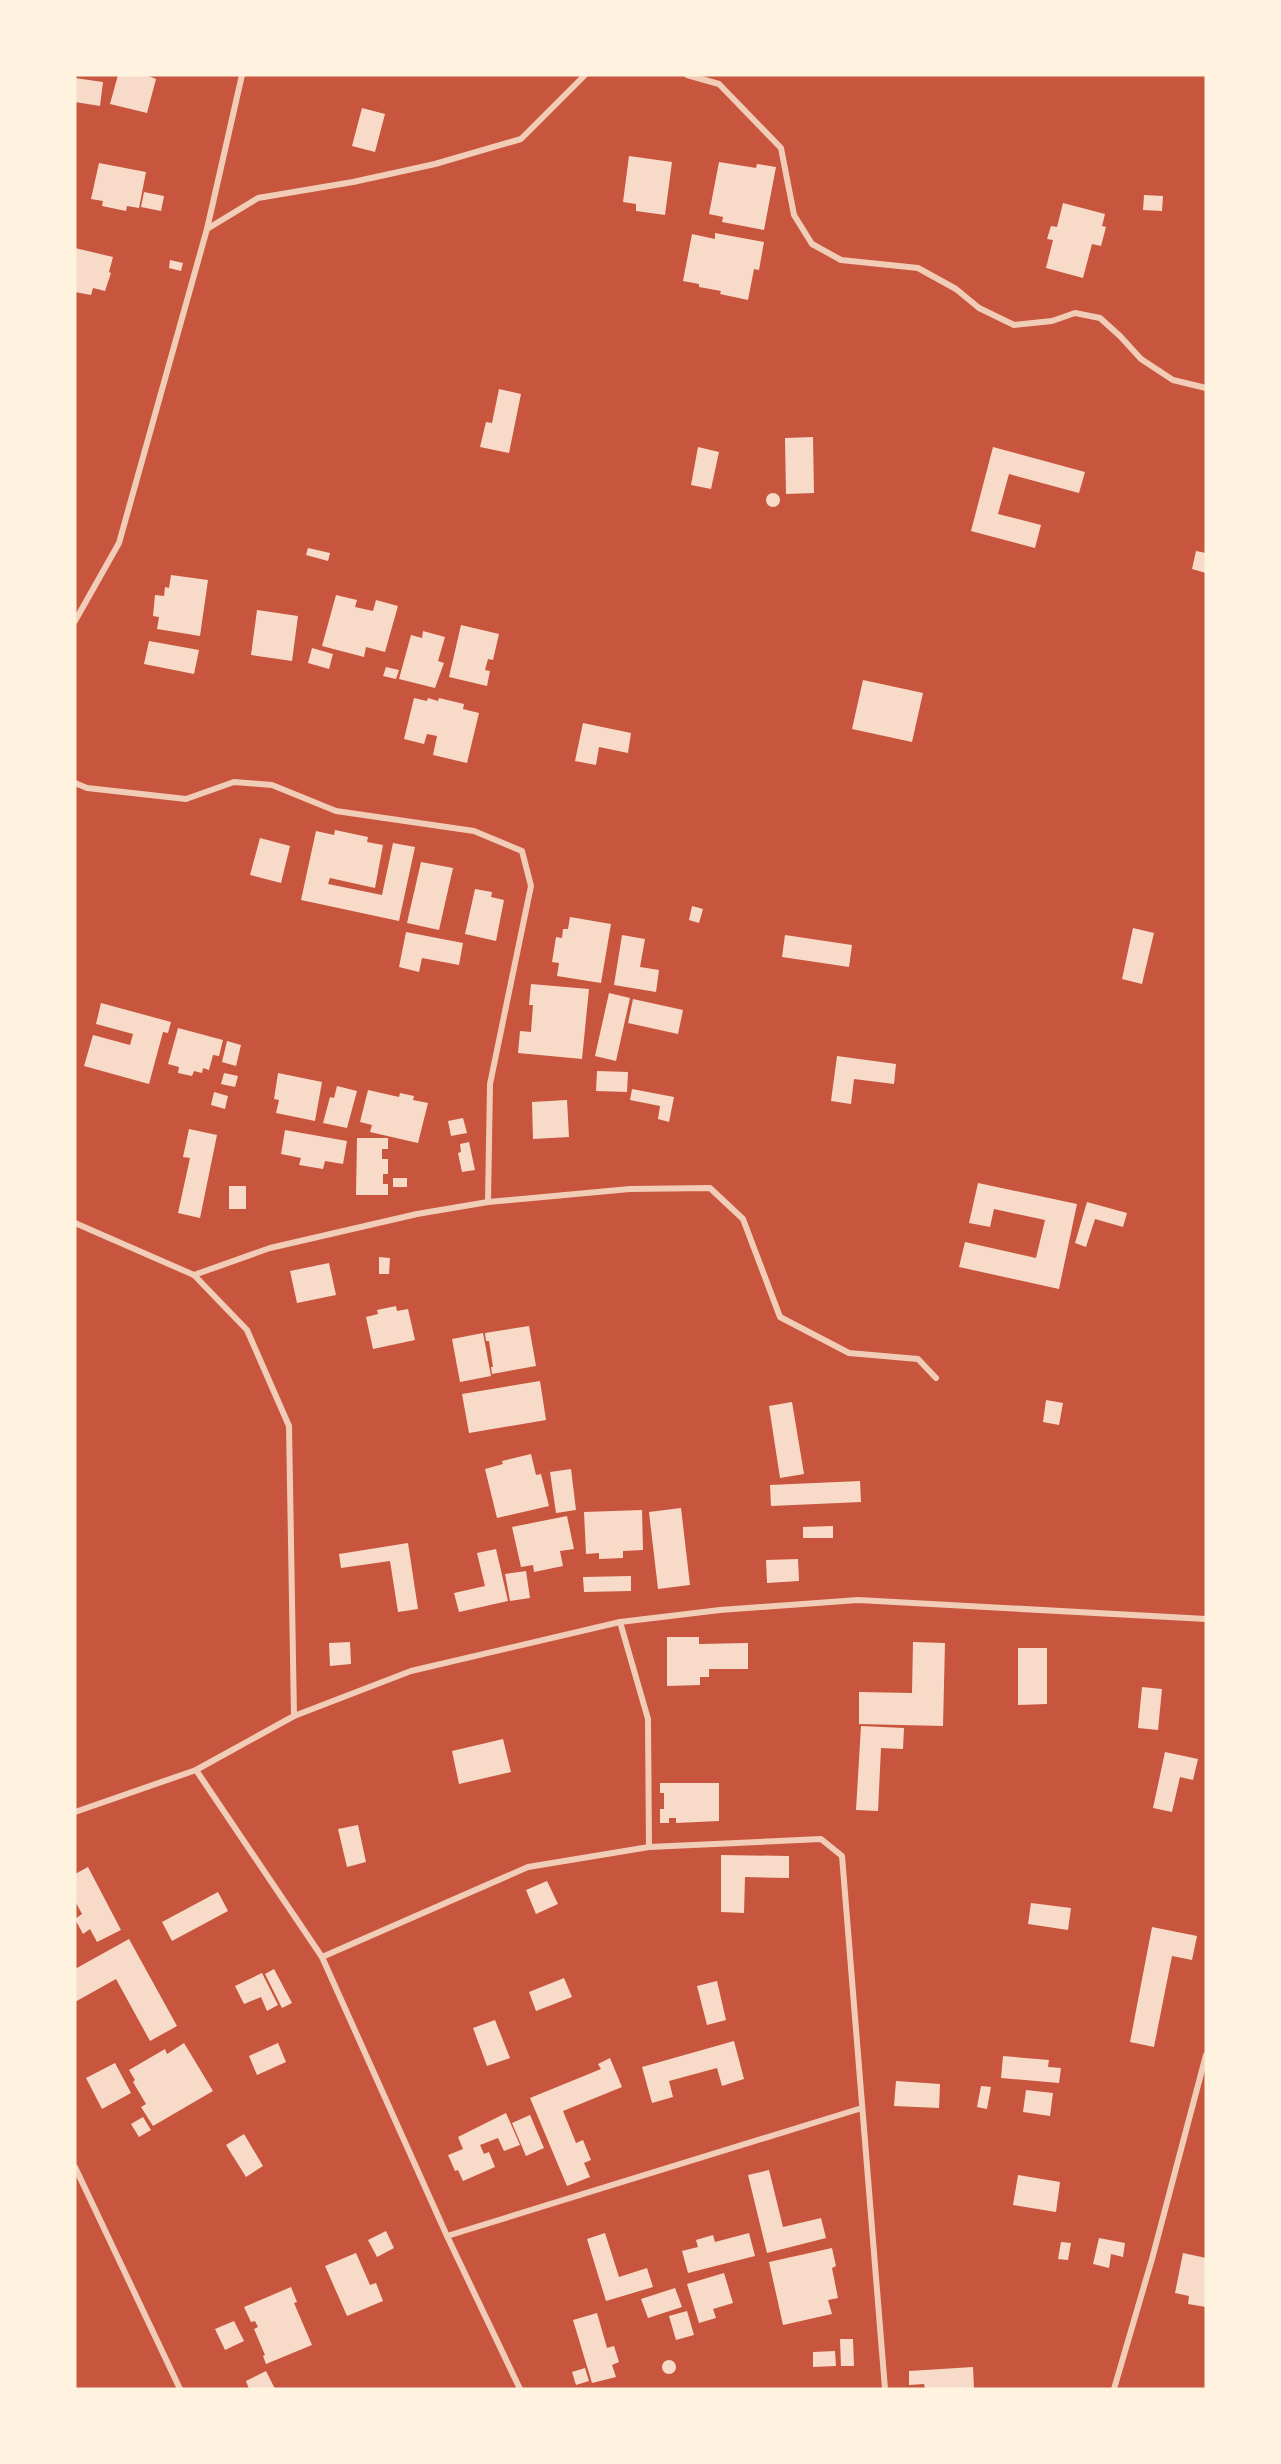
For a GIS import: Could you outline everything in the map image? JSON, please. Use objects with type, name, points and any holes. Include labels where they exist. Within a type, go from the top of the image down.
[{"type":"street","points":[[75,621],[120,543],[207,229],[242,75]]},
{"type":"street","points":[[207,229],[258,198],[353,182],[435,164],[521,139],[585,75]]},
{"type":"street","points":[[687,75],[718,84],[781,148],[794,214],[812,244],[841,260],[918,268],[956,289],[979,308],[1014,325],[1052,321],[1075,313],[1100,318],[1141,359],[1173,380],[1206,388]]},
{"type":"street","points":[[75,783],[87,788],[186,799],[234,782],[273,785],[336,811],[474,831],[522,851],[531,886],[490,1084],[488,1202]]},
{"type":"street","points":[[194,1275],[270,1248],[417,1214],[488,1202],[630,1189],[710,1188],[743,1219],[780,1317],[849,1353],[918,1359],[936,1378]]},
{"type":"street","points":[[75,1223],[194,1275],[247,1330],[289,1426],[294,1716]]},
{"type":"street","points":[[75,1812],[196,1770],[294,1716],[411,1671],[621,1622],[720,1610],[858,1600],[1206,1619]]},
{"type":"street","points":[[621,1622],[648,1719],[649,1847]]},
{"type":"street","points":[[196,1770],[322,1957],[447,2236],[520,2389]]},
{"type":"street","points":[[322,1957],[528,1867],[649,1847],[821,1839],[842,1856],[885,2389]]},
{"type":"street","points":[[1114,2389],[1152,2259],[1206,2055]]},
{"type":"street","points":[[447,2236],[862,2108]]},
{"type":"street","points":[[75,2167],[180,2389]]},
{"type":"building","points":[[118,75],[146,75],[156,79],[147,113],[110,104]]},
{"type":"building","points":[[75,78],[103,82],[100,106],[75,102]]},
{"type":"building","points":[[362,108],[385,114],[375,152],[352,146]]},
{"type":"building","points":[[629,156],[672,162],[665,215],[636,211],[636,204],[623,202]]},
{"type":"building","points":[[719,162],[756,168],[757,164],[776,167],[764,230],[722,222],[723,217],[709,214]]},
{"type":"building","points":[[99,163],[146,172],[139,208],[127,206],[126,211],[102,206],[103,201],[91,199]]},
{"type":"building","points":[[144,192],[164,196],[161,211],[141,207]]},
{"type":"building","points":[[1144,195],[1163,196],[1162,211],[1143,210]]},
{"type":"building","points":[[1063,203],[1105,214],[1102,226],[1106,227],[1101,246],[1092,244],[1083,278],[1046,268],[1053,240],[1047,239],[1051,226],[1057,227]]},
{"type":"building","points":[[715,233],[764,242],[759,270],[754,269],[748,300],[720,294],[721,291],[683,281],[692,234],[715,239]]},
{"type":"building","points":[[75,248],[113,257],[105,291],[93,288],[91,295],[75,292]]},
{"type":"building","points":[[170,260],[183,263],[181,271],[169,268]]},
{"type":"building","points":[[499,389],[521,394],[509,453],[480,447],[486,422],[492,423]]},
{"type":"building","points":[[813,437],[814,493],[786,494],[785,438]]},
{"type":"building","points":[[698,447],[719,452],[711,489],[691,485]]},
{"type":"building","points":[[993,447],[1085,472],[1079,493],[1009,474],[998,514],[1041,525],[1035,548],[971,531]]},
{"type":"building","points":[[773,493],[778,495],[780,500],[778,505],[773,507],[768,505],[766,500],[768,495]]},
{"type":"building","points":[[308,548],[330,553],[328,561],[306,555]]},
{"type":"building","points":[[1196,551],[1206,553],[1206,573],[1192,569]]},
{"type":"building","points":[[171,575],[208,580],[200,636],[157,629],[159,617],[153,616],[155,595],[164,596],[165,587],[169,588]]},
{"type":"building","points":[[336,595],[357,600],[355,607],[373,611],[376,600],[398,606],[385,652],[366,647],[364,657],[322,646]]},
{"type":"building","points":[[257,610],[298,616],[292,661],[251,655]]},
{"type":"building","points":[[461,625],[499,634],[493,660],[488,659],[485,670],[490,671],[487,686],[449,677]]},
{"type":"building","points":[[423,631],[445,637],[438,661],[444,663],[435,688],[399,679],[411,635],[422,638]]},
{"type":"building","points":[[149,641],[199,650],[194,674],[144,664]]},
{"type":"building","points":[[312,648],[333,654],[329,669],[308,663]]},
{"type":"building","points":[[386,667],[399,670],[396,679],[383,676]]},
{"type":"building","points":[[863,680],[923,693],[912,742],[852,729]]},
{"type":"building","points":[[414,698],[438,701],[439,698],[464,704],[463,709],[479,713],[467,763],[433,755],[437,736],[427,734],[424,744],[404,739]]},
{"type":"building","points":[[583,723],[631,733],[628,753],[599,747],[596,765],[575,761]]},
{"type":"building","points":[[335,830],[368,837],[367,842],[383,845],[375,888],[330,878],[328,884],[382,895],[393,843],[415,847],[399,921],[301,900],[316,831],[334,835]]},
{"type":"building","points":[[260,838],[290,846],[281,883],[250,875]]},
{"type":"building","points":[[421,862],[453,868],[439,930],[407,923]]},
{"type":"building","points":[[475,889],[492,892],[491,897],[504,900],[496,941],[465,934]]},
{"type":"building","points":[[692,906],[703,909],[699,923],[689,920]]},
{"type":"building","points":[[570,917],[611,924],[601,983],[557,976],[559,963],[552,962],[556,937],[562,938],[563,929],[568,929]]},
{"type":"building","points":[[1133,928],[1154,933],[1142,984],[1122,979]]},
{"type":"building","points":[[406,932],[463,943],[459,965],[422,958],[419,972],[399,967]]},
{"type":"building","points":[[622,935],[645,939],[640,967],[659,970],[656,992],[614,985]]},
{"type":"building","points":[[785,935],[852,945],[849,967],[782,957]]},
{"type":"building","points":[[531,984],[589,989],[582,1059],[518,1053],[520,1031],[531,1032],[533,1005],[529,1005]]},
{"type":"building","points":[[609,993],[630,998],[616,1061],[595,1056]]},
{"type":"building","points":[[633,999],[683,1010],[678,1034],[628,1023]]},
{"type":"building","points":[[101,1003],[171,1022],[168,1033],[163,1032],[149,1084],[84,1066],[93,1035],[130,1045],[133,1034],[96,1024]]},
{"type":"building","points":[[178,1028],[223,1040],[219,1056],[213,1055],[209,1070],[203,1068],[202,1073],[194,1071],[192,1076],[178,1073],[179,1067],[168,1064]]},
{"type":"building","points":[[227,1041],[241,1045],[236,1066],[222,1062]]},
{"type":"building","points":[[837,1056],[896,1064],[894,1084],[854,1079],[851,1104],[831,1101]]},
{"type":"building","points":[[597,1071],[628,1072],[627,1092],[596,1091]]},
{"type":"building","points":[[224,1073],[238,1076],[235,1087],[221,1084]]},
{"type":"building","points":[[278,1073],[322,1082],[315,1121],[276,1113],[279,1100],[274,1099]]},
{"type":"building","points":[[337,1086],[357,1091],[347,1128],[323,1123],[330,1097],[334,1098]]},
{"type":"building","points":[[632,1089],[674,1097],[669,1122],[658,1119],[660,1106],[630,1100]]},
{"type":"building","points":[[368,1090],[399,1097],[400,1093],[414,1096],[413,1100],[428,1103],[418,1143],[370,1132],[372,1125],[360,1122]]},
{"type":"building","points":[[214,1092],[228,1096],[225,1109],[211,1105]]},
{"type":"building","points":[[567,1100],[569,1137],[533,1139],[532,1102]]},
{"type":"building","points":[[463,1118],[467,1133],[451,1136],[448,1121]]},
{"type":"building","points":[[189,1129],[217,1135],[200,1218],[178,1213],[190,1158],[183,1157]]},
{"type":"building","points":[[285,1130],[347,1141],[343,1164],[325,1161],[323,1169],[299,1165],[301,1158],[281,1154]]},
{"type":"building","points":[[357,1138],[388,1138],[388,1149],[382,1149],[382,1159],[388,1159],[388,1174],[383,1174],[383,1184],[388,1184],[388,1195],[356,1195]]},
{"type":"building","points":[[469,1142],[475,1170],[462,1172],[458,1153],[461,1152],[460,1144]]},
{"type":"building","points":[[393,1178],[407,1178],[407,1187],[393,1187]]},
{"type":"building","points":[[978,1183],[1077,1204],[1059,1289],[959,1267],[965,1242],[1036,1258],[1045,1220],[994,1209],[990,1227],[969,1223]]},
{"type":"building","points":[[229,1186],[246,1186],[246,1209],[229,1209]]},
{"type":"building","points":[[1087,1202],[1127,1213],[1123,1227],[1095,1219],[1086,1247],[1075,1243]]},
{"type":"building","points":[[379,1257],[390,1258],[389,1274],[379,1274]]},
{"type":"building","points":[[329,1263],[336,1295],[297,1303],[290,1271]]},
{"type":"building","points":[[396,1306],[397,1311],[408,1309],[415,1340],[373,1349],[366,1317],[378,1314],[377,1310]]},
{"type":"building","points":[[529,1326],[536,1366],[492,1374],[489,1341],[486,1341],[485,1333]]},
{"type":"building","points":[[483,1333],[491,1376],[460,1382],[452,1339]]},
{"type":"building","points":[[540,1381],[546,1420],[469,1433],[462,1394]]},
{"type":"building","points":[[1046,1400],[1063,1403],[1059,1425],[1043,1422]]},
{"type":"building","points":[[792,1402],[804,1474],[780,1478],[769,1406]]},
{"type":"building","points":[[531,1454],[536,1475],[541,1474],[549,1506],[497,1518],[485,1469],[503,1464],[502,1461]]},
{"type":"building","points":[[571,1469],[576,1510],[556,1513],[550,1472]]},
{"type":"building","points":[[860,1481],[861,1502],[771,1506],[770,1485]]},
{"type":"building","points":[[681,1508],[690,1585],[658,1589],[649,1512]]},
{"type":"building","points":[[642,1510],[643,1550],[623,1551],[623,1558],[599,1559],[599,1553],[586,1554],[584,1512]]},
{"type":"building","points":[[567,1516],[574,1549],[560,1551],[563,1566],[534,1572],[533,1565],[521,1567],[512,1527]]},
{"type":"building","points":[[833,1526],[833,1538],[803,1538],[803,1527]]},
{"type":"building","points":[[408,1543],[418,1609],[398,1612],[390,1561],[341,1568],[339,1554]]},
{"type":"building","points":[[496,1549],[508,1601],[459,1612],[454,1593],[485,1586],[477,1553]]},
{"type":"building","points":[[798,1559],[799,1581],[767,1583],[766,1560]]},
{"type":"building","points":[[526,1571],[530,1598],[510,1601],[505,1574]]},
{"type":"building","points":[[631,1576],[631,1591],[584,1592],[583,1577]]},
{"type":"building","points":[[667,1637],[699,1637],[699,1644],[748,1643],[748,1669],[709,1669],[709,1677],[700,1677],[700,1685],[667,1686]]},
{"type":"building","points":[[350,1642],[351,1664],[330,1666],[329,1643]]},
{"type":"building","points":[[913,1642],[945,1643],[943,1726],[859,1724],[859,1692],[912,1693]]},
{"type":"building","points":[[1018,1648],[1047,1648],[1047,1704],[1018,1705]]},
{"type":"building","points":[[1142,1687],[1162,1689],[1158,1730],[1138,1728]]},
{"type":"building","points":[[861,1726],[904,1728],[903,1749],[881,1748],[878,1811],[856,1810]]},
{"type":"building","points":[[503,1739],[511,1772],[459,1784],[452,1751]]},
{"type":"building","points":[[1165,1752],[1198,1759],[1193,1780],[1180,1777],[1172,1812],[1153,1808]]},
{"type":"building","points":[[660,1783],[719,1783],[719,1821],[676,1823],[676,1818],[669,1818],[669,1823],[660,1823],[660,1809],[664,1809],[664,1793],[660,1793]]},
{"type":"building","points":[[358,1825],[366,1862],[347,1867],[338,1829]]},
{"type":"building","points":[[721,1855],[789,1856],[789,1878],[745,1877],[744,1913],[721,1912]]},
{"type":"building","points":[[88,1867],[121,1930],[97,1942],[90,1929],[83,1934],[75,1919],[82,1914],[75,1901],[75,1874]]},
{"type":"building","points":[[547,1881],[558,1904],[536,1914],[526,1890]]},
{"type":"building","points":[[218,1892],[228,1911],[172,1941],[162,1922]]},
{"type":"building","points":[[1031,1903],[1071,1908],[1068,1930],[1028,1924]]},
{"type":"building","points":[[1152,1927],[1197,1936],[1192,1960],[1172,1956],[1154,2047],[1130,2042]]},
{"type":"building","points":[[129,1939],[177,2026],[150,2041],[116,1979],[75,2002],[75,1969]]},
{"type":"building","points":[[274,1969],[292,2003],[282,2008],[265,1974]]},
{"type":"building","points":[[262,1973],[278,2005],[267,2011],[261,1997],[244,2004],[235,1986]]},
{"type":"building","points":[[564,1978],[572,1997],[536,2011],[529,1992]]},
{"type":"building","points":[[717,1981],[726,2020],[707,2025],[697,1986]]},
{"type":"building","points":[[495,2020],[510,2058],[487,2066],[473,2028]]},
{"type":"building","points":[[734,2041],[744,2079],[722,2086],[717,2068],[669,2081],[673,2097],[652,2103],[642,2067]]},
{"type":"building","points":[[184,2043],[213,2091],[153,2126],[141,2107],[146,2104],[129,2070],[165,2049],[167,2054]]},
{"type":"building","points":[[278,2043],[286,2062],[257,2075],[249,2056]]},
{"type":"building","points":[[1003,2056],[1049,2060],[1048,2067],[1061,2068],[1059,2083],[1001,2078]]},
{"type":"building","points":[[610,2058],[622,2087],[563,2111],[576,2143],[583,2140],[591,2160],[584,2163],[590,2177],[567,2186],[530,2098],[601,2069],[598,2064]]},
{"type":"building","points":[[115,2063],[131,2093],[102,2109],[86,2078]]},
{"type":"building","points":[[896,2081],[940,2084],[939,2108],[894,2106]]},
{"type":"building","points":[[981,2086],[991,2087],[987,2109],[977,2107]]},
{"type":"building","points":[[1026,2090],[1053,2093],[1050,2116],[1023,2112]]},
{"type":"building","points":[[506,2113],[520,2145],[504,2151],[498,2138],[480,2145],[484,2154],[489,2152],[495,2167],[463,2181],[458,2170],[455,2171],[448,2155],[463,2149],[458,2137]]},
{"type":"building","points":[[530,2115],[544,2148],[526,2156],[512,2123]]},
{"type":"building","points":[[143,2117],[151,2130],[139,2137],[131,2124]]},
{"type":"building","points":[[244,2134],[263,2166],[246,2177],[226,2145]]},
{"type":"building","points":[[769,2170],[783,2227],[821,2218],[826,2238],[767,2253],[748,2175]]},
{"type":"building","points":[[1018,2175],[1060,2182],[1056,2212],[1013,2205]]},
{"type":"building","points":[[386,2231],[394,2248],[377,2257],[368,2240]]},
{"type":"building","points":[[605,2233],[619,2277],[647,2268],[653,2287],[606,2301],[587,2239]]},
{"type":"building","points":[[749,2233],[755,2256],[688,2273],[682,2251],[698,2247],[696,2240],[713,2235],[715,2242]]},
{"type":"building","points":[[1099,2238],[1125,2243],[1123,2257],[1111,2254],[1109,2268],[1093,2264]]},
{"type":"building","points":[[1061,2242],[1071,2243],[1068,2260],[1058,2259]]},
{"type":"building","points":[[832,2248],[836,2266],[832,2268],[838,2298],[828,2300],[832,2314],[783,2325],[769,2262]]},
{"type":"building","points":[[356,2253],[370,2285],[376,2283],[383,2301],[347,2316],[325,2266]]},
{"type":"building","points":[[1183,2253],[1206,2258],[1206,2307],[1188,2304],[1189,2296],[1175,2293]]},
{"type":"building","points":[[724,2273],[733,2303],[713,2309],[716,2318],[699,2323],[687,2284]]},
{"type":"building","points":[[291,2287],[297,2302],[294,2303],[312,2345],[266,2364],[263,2356],[265,2355],[254,2329],[258,2327],[255,2321],[251,2322],[244,2307]]},
{"type":"building","points":[[675,2288],[682,2307],[648,2318],[641,2299]]},
{"type":"building","points":[[687,2311],[694,2335],[676,2340],[669,2316]]},
{"type":"building","points":[[597,2313],[607,2348],[614,2346],[619,2362],[612,2365],[616,2377],[592,2383],[573,2320]]},
{"type":"building","points":[[234,2321],[244,2341],[225,2350],[215,2329]]},
{"type":"building","points":[[840,2339],[853,2339],[854,2366],[841,2366]]},
{"type":"building","points":[[835,2351],[836,2366],[813,2367],[813,2352]]},
{"type":"building","points":[[669,2360],[674,2362],[676,2367],[674,2372],[669,2374],[664,2372],[662,2367],[664,2362]]},
{"type":"building","points":[[973,2367],[974,2389],[925,2389],[924,2384],[909,2385],[909,2371]]},
{"type":"building","points":[[585,2368],[589,2381],[576,2385],[572,2372]]},
{"type":"building","points":[[266,2371],[275,2389],[249,2389],[246,2381]]}]
